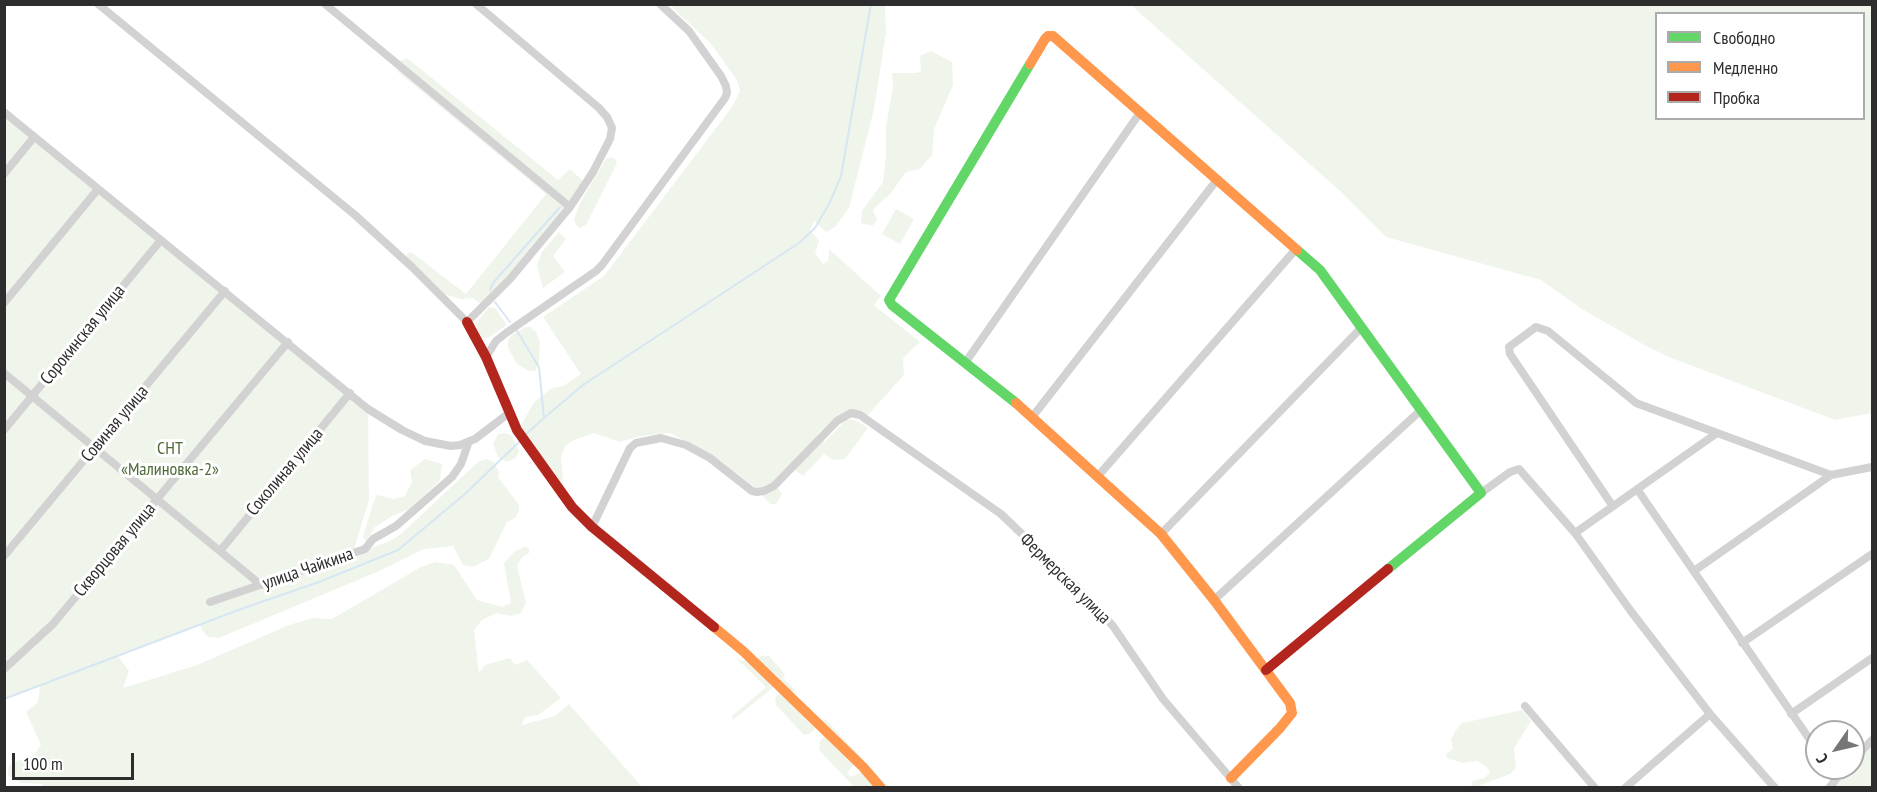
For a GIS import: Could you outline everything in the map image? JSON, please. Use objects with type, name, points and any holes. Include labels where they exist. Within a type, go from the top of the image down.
[{"type":"street","points":[[98,4],[355,214],[467,322],[486,357],[517,430],[572,507],[592,527],[743,651],[881,788]]},
{"type":"street","points":[[325,4],[570,207]]},
{"type":"street","points":[[467,322],[510,279],[570,207],[593,172],[610,139],[612,128],[607,117],[599,108],[476,4]]},
{"type":"street","points":[[486,357],[490,349],[506,333],[602,265],[728,93],[721,76],[688,31],[662,5]]},
{"type":"street","points":[[1231,778],[1292,713],[1290,703],[1214,600],[1161,534],[1033,416],[892,305],[889,300],[1045,39],[1053,36],[1326,277],[1481,493]]},
{"type":"street","points":[[4,112],[368,409],[393,425],[425,441],[451,446],[468,444],[508,413]]},
{"type":"street","points":[[966,363],[1139,114]]},
{"type":"street","points":[[4,174],[34,137]]},
{"type":"street","points":[[1033,416],[1216,181]]},
{"type":"street","points":[[4,303],[98,189]]},
{"type":"street","name":"Сорокинская улица","points":[[4,430],[161,240]]},
{"type":"street","points":[[1098,476],[1296,249]]},
{"type":"street","name":"Совиная улица","points":[[4,556],[225,291]]},
{"type":"street","points":[[1161,534],[1362,327]]},
{"type":"street","points":[[1612,505],[1510,354],[1509,347],[1536,327],[1548,331],[1636,403],[1831,475]]},
{"type":"street","name":"Скворцовая улица","points":[[4,669],[53,624],[288,342]]},
{"type":"street","points":[[4,373],[261,585]]},
{"type":"street","name":"Соколиная улица","points":[[220,550],[350,393]]},
{"type":"street","points":[[1214,600],[1421,410]]},
{"type":"street","name":"Фермерская улица","points":[[592,527],[630,448],[636,443],[661,438],[687,445],[710,458],[752,491],[764,492],[774,486],[837,421],[851,413],[860,416],[1001,514],[1073,583],[1113,626],[1163,699],[1239,788]]},
{"type":"street","points":[[1575,533],[1717,433]]},
{"type":"street","name":"улица Чайкина","points":[[210,602],[364,549],[373,539],[396,525],[452,477],[461,464],[468,444]]},
{"type":"street","points":[[1694,571],[1831,475],[1872,467]]},
{"type":"street","points":[[1266,670],[1297,647],[1481,493],[1510,472],[1519,470],[1575,533],[1710,714],[1774,788]]},
{"type":"street","points":[[1637,489],[1805,733]]},
{"type":"street","points":[[1742,643],[1872,554]]},
{"type":"street","points":[[1791,714],[1872,658]]},
{"type":"street","points":[[1525,706],[1595,788]]},
{"type":"street","points":[[1625,788],[1710,714]]},
{"type":"green space","points":[[672,5],[885,5],[886,33],[874,109],[849,208],[835,227],[826,232],[814,221],[810,230],[819,241],[815,253],[823,264],[828,261],[829,249],[881,296],[874,305],[920,342],[903,358],[904,375],[866,417],[851,410],[835,418],[816,435],[824,442],[845,421],[851,419],[868,428],[845,459],[833,460],[824,454],[803,476],[790,466],[774,482],[782,494],[776,504],[770,504],[756,488],[717,458],[670,433],[641,436],[620,442],[594,433],[574,440],[565,446],[561,457],[563,478],[560,481],[522,430],[522,423],[534,402],[552,388],[563,386],[581,374],[543,317],[604,276],[732,107],[740,91],[737,80],[711,44]]},
{"type":"green space","points":[[1131,5],[1872,5],[1872,413],[1835,420],[1669,357],[1582,309],[1541,280],[1386,237],[1340,191]]},
{"type":"green space","points":[[931,51],[952,62],[953,85],[934,129],[932,155],[920,169],[906,172],[891,193],[873,210],[877,220],[872,226],[861,223],[862,211],[883,182],[886,127],[893,87],[892,73],[921,71],[920,56]]},
{"type":"green space","points":[[407,58],[558,180],[570,169],[584,182],[572,201],[509,278],[482,303],[473,298],[461,299],[443,294],[407,259],[407,254],[411,252],[466,294],[546,194],[397,71],[398,62]]},
{"type":"green space","name":"СНТ «Малиновка-2»","points":[[4,112],[368,409],[369,500],[352,556],[401,534],[478,462],[486,459],[494,462],[499,472],[498,477],[519,505],[519,511],[515,518],[507,522],[489,559],[473,567],[463,565],[453,546],[424,549],[377,572],[219,638],[208,637],[200,624],[117,655],[129,671],[123,688],[197,665],[289,625],[313,618],[332,619],[421,567],[435,562],[454,565],[477,600],[502,607],[511,603],[504,563],[514,552],[526,546],[529,553],[522,557],[517,566],[526,603],[521,613],[511,616],[497,613],[482,620],[474,630],[479,673],[485,665],[510,658],[515,665],[527,660],[561,698],[538,715],[525,717],[522,725],[555,716],[569,704],[642,787],[40,788],[43,784],[21,783],[8,775],[9,765],[33,756],[41,745],[26,712],[38,702],[40,686],[5,699]]},
{"type":"green space","points":[[611,157],[617,163],[586,225],[580,228],[574,219],[581,201],[606,159]]},
{"type":"green space","points":[[896,209],[914,219],[900,244],[882,234]]},
{"type":"green space","points":[[559,232],[566,239],[553,256],[565,272],[543,288],[537,266],[542,252]]},
{"type":"green space","points":[[489,307],[496,309],[507,325],[488,338],[481,338],[476,323]]},
{"type":"green space","points":[[525,327],[530,327],[536,332],[540,342],[539,363],[535,371],[529,371],[517,364],[508,348],[508,341],[512,335]]},
{"type":"green space","points":[[498,434],[511,435],[519,451],[516,458],[507,462],[498,457],[493,444]]},
{"type":"green space","points":[[425,459],[442,464],[440,480],[412,508],[392,516],[375,527],[366,541],[363,537],[377,495],[394,499],[405,496],[412,482],[410,470]]},
{"type":"green space","points":[[730,652],[741,661],[755,661],[760,656],[769,656],[785,674],[783,678],[795,690],[788,698],[807,716],[809,723],[825,719],[864,760],[860,764],[854,764],[847,773],[851,777],[871,768],[889,787],[874,784],[873,787],[854,787],[819,750],[820,741],[825,736],[817,727],[804,735],[776,705],[775,698],[784,690],[776,685],[733,720],[732,716],[766,687]]},
{"type":"green space","points":[[1522,710],[1531,721],[1514,748],[1516,768],[1510,774],[1475,787],[1471,786],[1473,781],[1484,778],[1490,772],[1486,766],[1477,761],[1463,763],[1447,758],[1446,754],[1453,749],[1451,739],[1456,730],[1462,723]]},
{"type":"green space","points":[[1872,740],[1872,787],[1830,788],[1837,780],[1865,780],[1865,748]]},
{"type":"waterway","points":[[544,418],[583,385],[799,243],[815,228],[841,176],[871,4]]},
{"type":"waterway","points":[[490,290],[493,283],[560,207]]},
{"type":"waterway","points":[[495,302],[510,322]]},
{"type":"waterway","points":[[517,331],[539,367],[544,418],[525,435]]},
{"type":"waterway","points":[[4,699],[241,609],[319,582],[398,550],[466,493],[519,442]]},
{"type":"traffic: fast","points":[[1016,403],[892,305],[889,300],[1030,64]]},
{"type":"traffic: fast","points":[[1297,250],[1320,270],[1481,493],[1388,569]]},
{"type":"traffic: slow","points":[[1030,64],[1045,39],[1053,36],[1297,250]]},
{"type":"traffic: slow","points":[[1016,403],[1161,534],[1214,600],[1290,703],[1292,713],[1231,778]]},
{"type":"traffic: slow","points":[[714,627],[743,651],[863,767],[881,788]]},
{"type":"traffic: jam","points":[[467,322],[486,357],[517,430],[572,507],[592,527],[714,627]]},
{"type":"traffic: jam","points":[[1266,670],[1388,569]]}]
